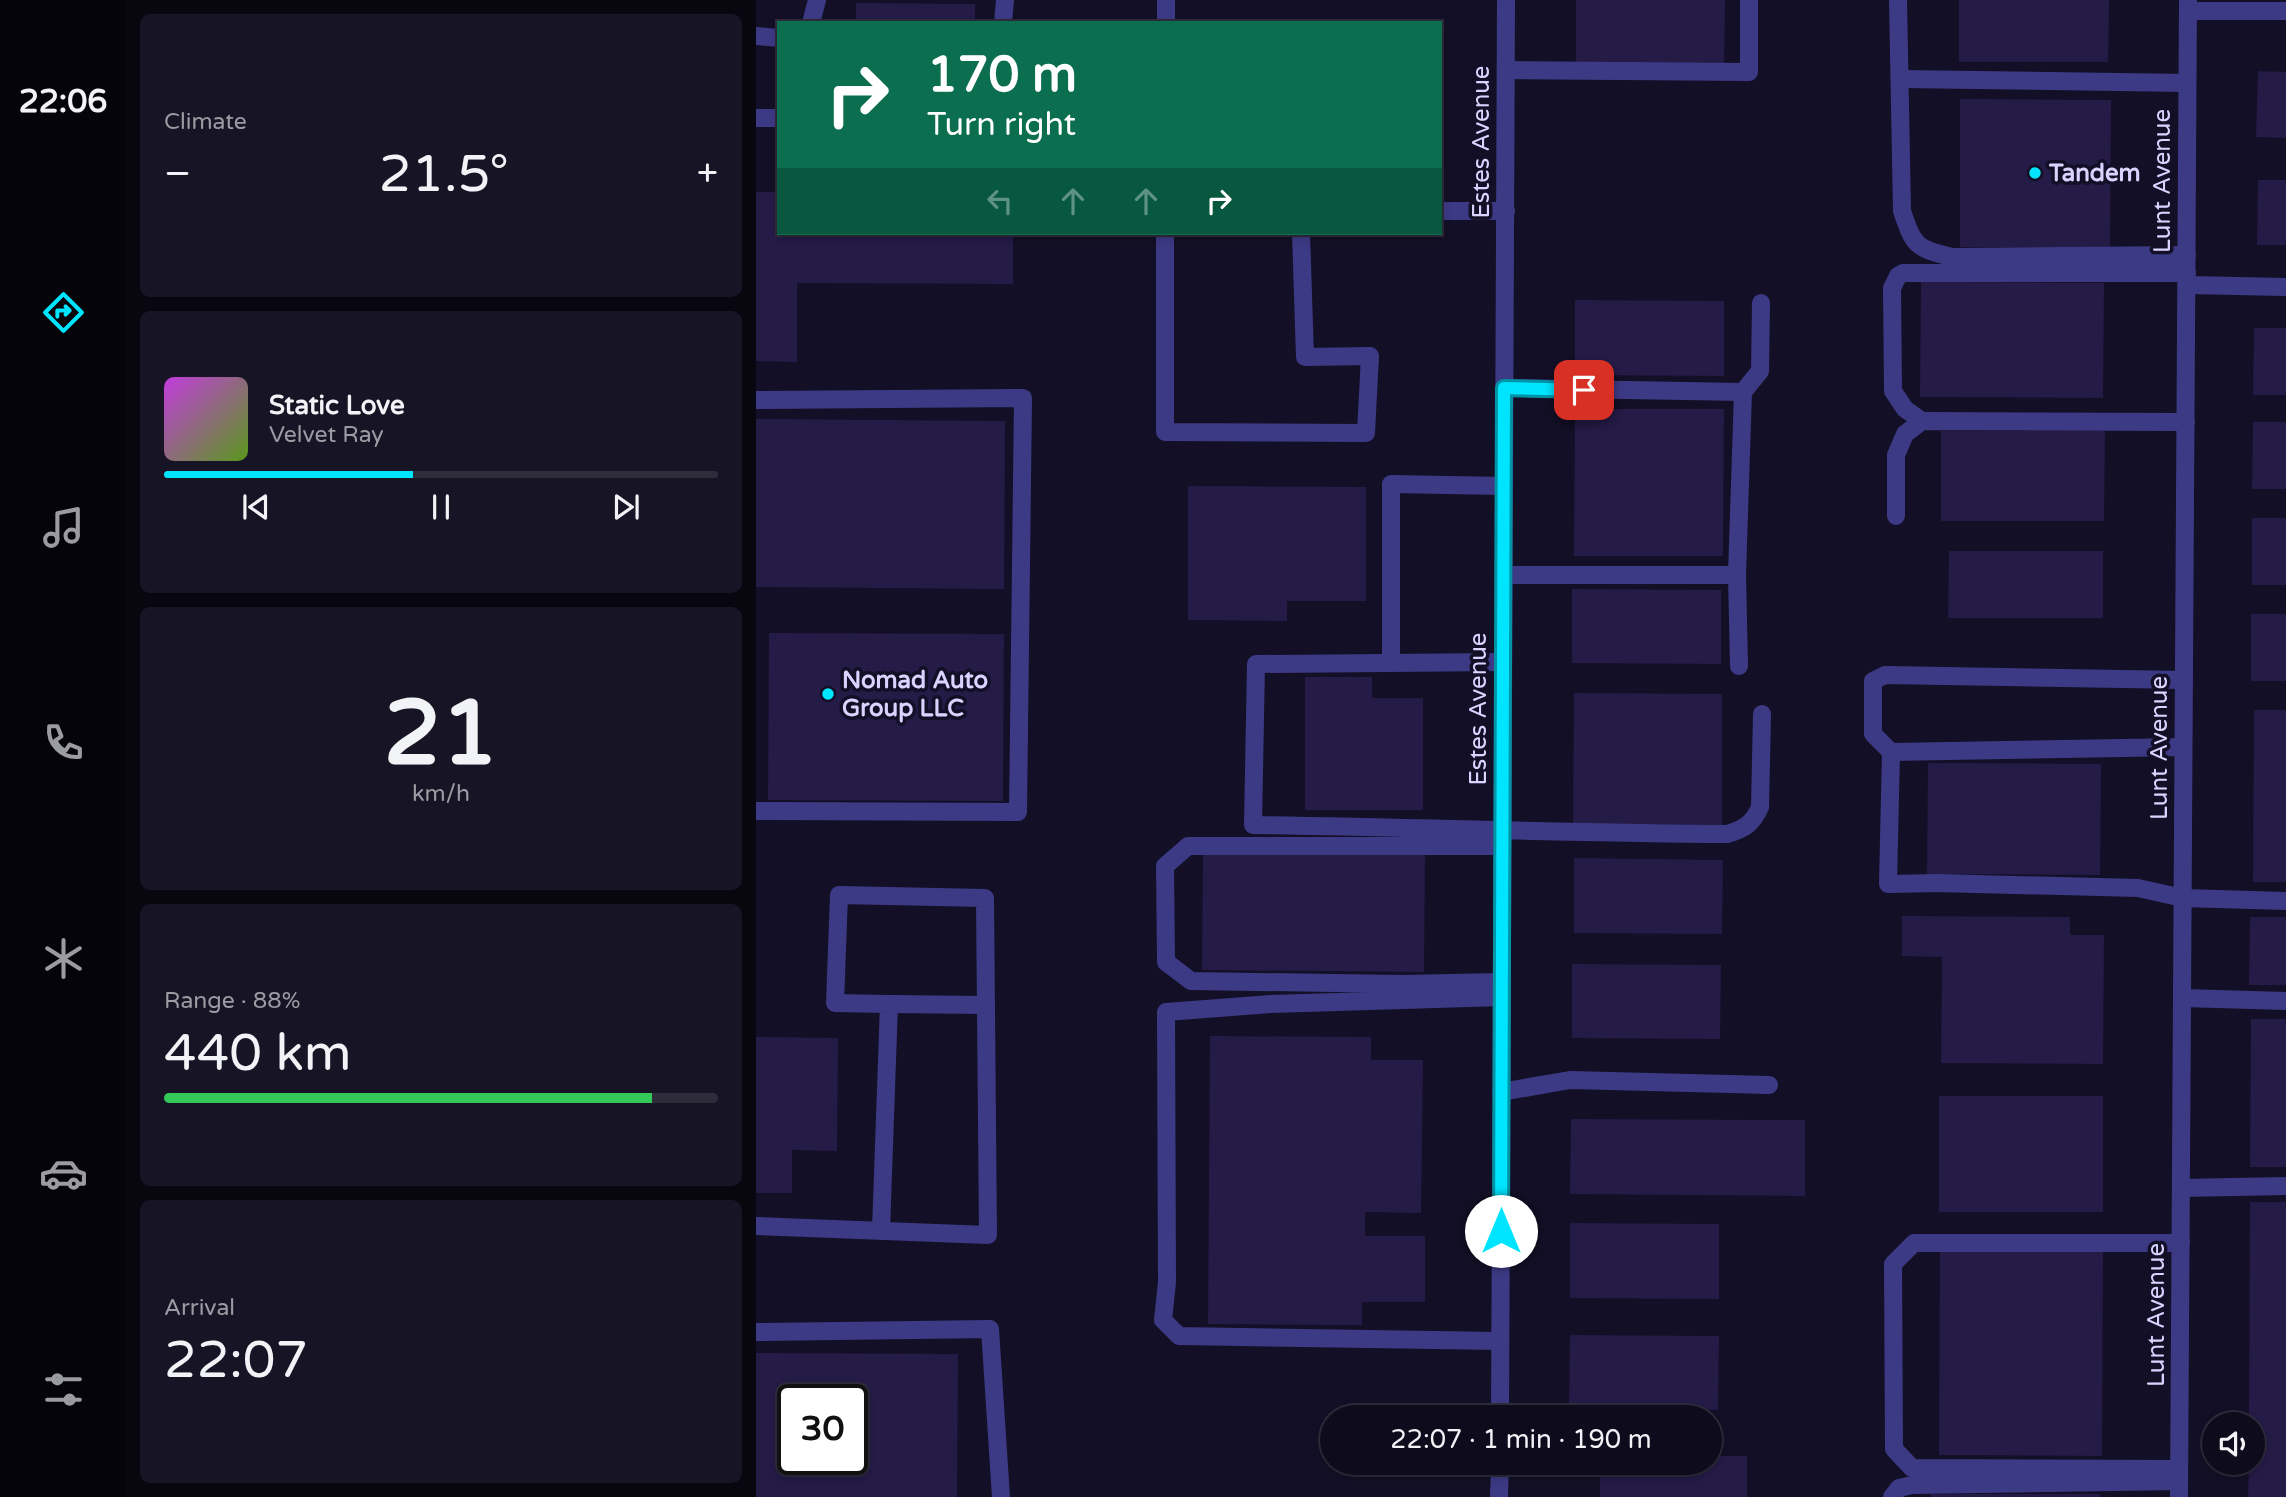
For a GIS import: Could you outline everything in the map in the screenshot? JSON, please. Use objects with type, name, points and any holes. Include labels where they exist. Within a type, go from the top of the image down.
[{"type":"street","points":[[812,21],[817,0]]},
{"type":"street","points":[[1003,21],[1005,0]]},
{"type":"street","points":[[1166,0],[1166,21]]},
{"type":"street","name":"Estes Avenue","points":[[1500,1405],[1506,0]]},
{"type":"street","points":[[1506,70],[1749,72],[1749,0]]},
{"type":"street","points":[[1898,0],[1902,211],[1912,239],[1925,251],[1952,257],[2186,255]]},
{"type":"street","points":[[2188,6],[2286,11]]},
{"type":"street","name":"Lunt Avenue","points":[[2179,1482],[2188,6]]},
{"type":"street","points":[[756,36],[777,38]]},
{"type":"street","points":[[1900,79],[2188,83]]},
{"type":"street","points":[[756,118],[777,118]]},
{"type":"street","points":[[1442,211],[1506,211]]},
{"type":"street","points":[[1165,235],[1165,432],[1366,433],[1370,356],[1305,357],[1301,235]]},
{"type":"street","points":[[2186,422],[1922,421],[1905,409],[1893,391],[1892,288],[1898,276],[1903,273],[2187,279],[2286,287]]},
{"type":"street","points":[[1739,666],[1737,575],[1743,392],[1760,371],[1761,303]]},
{"type":"street","points":[[1504,388],[1743,392]]},
{"type":"street","points":[[756,400],[1023,398],[1018,812],[756,811]]},
{"type":"street","points":[[1896,516],[1896,455],[1905,434],[1922,421]]},
{"type":"street","points":[[1391,663],[1391,484],[1504,486]]},
{"type":"street","points":[[1504,575],[1737,575]]},
{"type":"street","points":[[1502,837],[1253,825],[1256,664],[1503,662]]},
{"type":"street","points":[[2183,747],[1891,752],[1873,734],[1873,681],[1885,675],[2184,680]]},
{"type":"street","points":[[1502,989],[1402,984],[1191,981],[1166,962],[1165,866],[1188,846],[1502,837],[1552,832],[1727,834],[1742,830],[1754,820],[1760,807],[1762,714]]},
{"type":"street","points":[[1891,752],[1888,884],[2138,888],[2183,898],[2286,901]]},
{"type":"street","points":[[756,1226],[988,1235],[985,898],[839,895],[835,1003],[985,1005]]},
{"type":"street","points":[[1500,1341],[1179,1336],[1163,1320],[1167,1282],[1166,1012],[1502,989]]},
{"type":"street","points":[[2183,998],[2286,1001]]},
{"type":"street","points":[[881,1230],[888,1004]]},
{"type":"street","points":[[1501,1093],[1570,1080],[1769,1085]]},
{"type":"street","points":[[2181,1188],[2286,1186]]},
{"type":"street","points":[[2179,1482],[1912,1468],[1894,1449],[1893,1264],[1914,1243],[2181,1243]]},
{"type":"street","points":[[756,1332],[990,1329],[1001,1497]]},
{"type":"street","points":[[1499,1497],[1500,1475]]},
{"type":"street","points":[[1892,1497],[1899,1488],[1912,1485],[2179,1482]]},
{"type":"building","points":[[1576,0],[1725,0],[1724,66],[1576,65]]},
{"type":"building","points":[[1959,0],[2109,0],[2108,62],[1959,62]]},
{"type":"building","points":[[856,3],[975,4],[975,21],[856,21]]},
{"type":"building","points":[[2258,71],[2286,72],[2286,138],[2256,137]]},
{"type":"building","name":"Tandem","points":[[1960,99],[2111,100],[2110,247],[1960,247]]},
{"type":"building","points":[[2258,180],[2286,180],[2286,245],[2257,245]]},
{"type":"building","points":[[756,192],[777,192],[777,235],[1013,235],[1013,284],[797,283],[797,362],[756,361]]},
{"type":"building","points":[[1921,282],[2104,283],[2103,398],[1920,397]]},
{"type":"building","points":[[1575,300],[1724,301],[1724,376],[1575,375]]},
{"type":"building","points":[[2254,328],[2286,328],[2286,395],[2253,395]]},
{"type":"building","points":[[1575,409],[1724,409],[1723,556],[1574,556]]},
{"type":"building","points":[[756,419],[1005,421],[1004,589],[756,587]]},
{"type":"building","points":[[2253,422],[2286,422],[2286,489],[2252,489]]},
{"type":"building","points":[[1941,431],[2105,431],[2104,521],[1941,521]]},
{"type":"building","points":[[1188,486],[1366,487],[1366,601],[1287,601],[1287,621],[1188,620]]},
{"type":"building","points":[[2252,518],[2286,518],[2286,585],[2252,585]]},
{"type":"building","points":[[1949,551],[2103,551],[2103,618],[1948,618]]},
{"type":"building","points":[[1572,589],[1721,590],[1721,664],[1572,663]]},
{"type":"building","points":[[2251,614],[2286,614],[2286,681],[2251,681]]},
{"type":"building","points":[[769,633],[1004,634],[1003,801],[768,800]]},
{"type":"building","points":[[1305,677],[1372,677],[1372,698],[1423,698],[1423,810],[1305,810]]},
{"type":"building","points":[[1574,693],[1722,694],[1722,825],[1573,825]]},
{"type":"building","points":[[2254,710],[2286,710],[2286,882],[2253,882]]},
{"type":"building","points":[[1928,763],[2101,764],[2100,875],[1927,874]]},
{"type":"building","points":[[1203,853],[1425,855],[1424,972],[1202,970]]},
{"type":"building","points":[[1574,858],[1723,860],[1722,934],[1574,933]]},
{"type":"building","points":[[1902,916],[2070,917],[2070,935],[2104,935],[2103,1064],[1941,1063],[1942,957],[1902,956]]},
{"type":"building","points":[[2250,917],[2286,917],[2286,985],[2249,985]]},
{"type":"building","points":[[1572,964],[1721,965],[1720,1039],[1572,1038]]},
{"type":"building","points":[[2251,1019],[2286,1019],[2286,1167],[2250,1167]]},
{"type":"building","points":[[1210,1036],[1371,1037],[1371,1060],[1423,1060],[1421,1213],[1365,1212],[1365,1236],[1425,1236],[1425,1302],[1362,1302],[1362,1325],[1208,1324]]},
{"type":"building","points":[[756,1037],[838,1038],[837,1151],[792,1150],[792,1193],[756,1193]]},
{"type":"building","points":[[1939,1096],[2103,1096],[2103,1212],[1939,1212]]},
{"type":"building","points":[[1571,1119],[1805,1120],[1805,1196],[1570,1194]]},
{"type":"building","points":[[2250,1202],[2286,1202],[2286,1497],[2248,1497],[2249,1475],[2265,1475],[2265,1412],[2249,1412]]},
{"type":"building","points":[[1570,1223],[1719,1224],[1719,1299],[1570,1298]]},
{"type":"building","points":[[1940,1250],[2103,1250],[2102,1456],[1939,1455]]},
{"type":"building","points":[[1570,1335],[1719,1336],[1718,1405],[1569,1405]]},
{"type":"building","points":[[756,1353],[958,1354],[957,1497],[756,1497]]},
{"type":"building","points":[[1722,1456],[1747,1456],[1747,1497],[1600,1497],[1600,1475],[1722,1475]]},
{"type":"building","points":[[1931,1494],[2100,1494],[2100,1497],[1931,1497]]},
{"type":"place","name":"Tandem","points":[[2035,173]]},
{"type":"place","name":"Nomad Auto Group LLC","points":[[828,694]]},
{"type":"route","points":[[1501,1231],[1504,388],[1584,390]]}]
